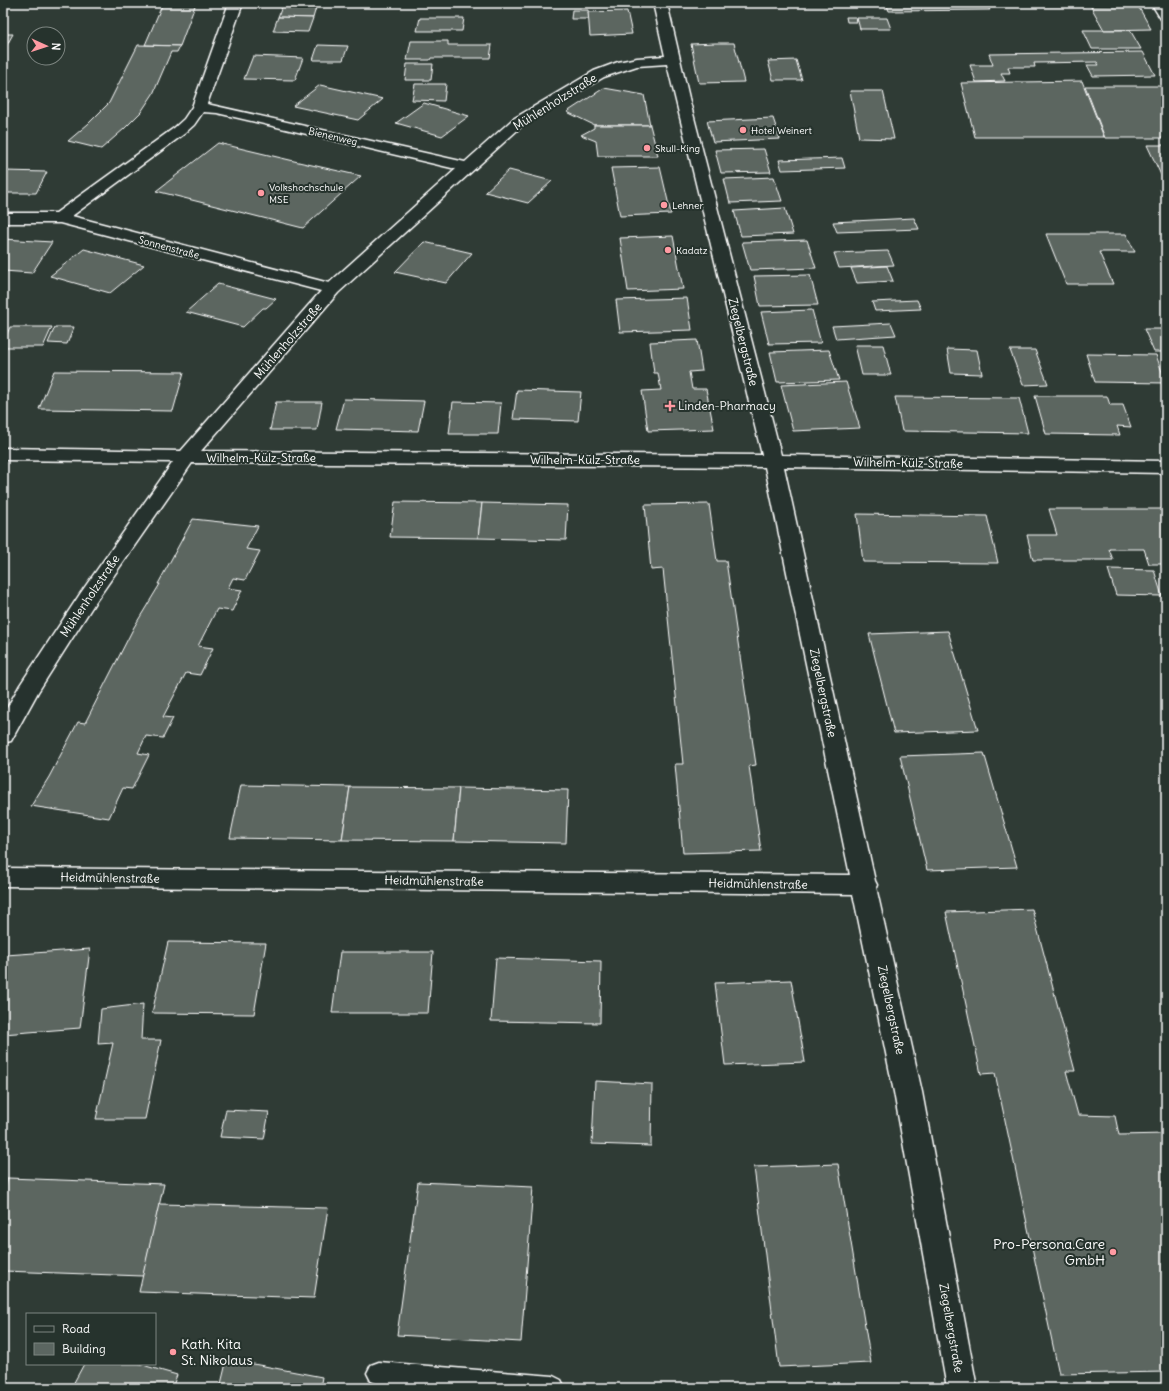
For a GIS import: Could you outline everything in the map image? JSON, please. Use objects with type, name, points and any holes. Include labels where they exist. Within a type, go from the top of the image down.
[{"type":"street","points":[[60,218],[179,131],[189,122],[199,108],[236,3]]},
{"type":"street","name":"Ziegelbergstraße","points":[[660,3],[672,60],[773,461],[865,885],[908,1092],[962,1388]]},
{"type":"street","points":[[1158,3],[1166,16]]},
{"type":"street","name":"Mühlenholzstraße","points":[[3,735],[28,690],[87,599],[186,458],[332,289],[518,122],[599,74],[623,65],[637,62],[672,60]]},
{"type":"street","name":"Bienenweg","points":[[199,108],[217,109],[467,167]]},
{"type":"street","name":"Sonnenstraße","points":[[3,218],[60,218],[332,289]]},
{"type":"street","name":"Wilhelm-Külz-Straße","points":[[3,454],[186,458],[773,461],[1166,467]]},
{"type":"street","name":"Heidmühlenstraße","points":[[3,877],[865,885]]},
{"type":"lane","points":[[379,1373],[553,1388]]},
{"type":"shaded area","points":[[682,3],[853,3],[854,5],[683,7]]},
{"type":"building","points":[[163,3],[196,3],[180,46],[145,45]]},
{"type":"building","points":[[283,3],[318,3],[317,4]]},
{"type":"building","points":[[886,3],[986,3],[990,10],[889,11]]},
{"type":"building","points":[[1041,3],[1083,3],[1085,6],[1043,6]]},
{"type":"building","points":[[283,4],[317,4],[313,18],[278,17]]},
{"type":"building","points":[[1137,4],[1151,29],[1104,30],[1090,5]]},
{"type":"building","points":[[572,10],[588,10],[589,19],[571,19]]},
{"type":"building","points":[[627,11],[632,34],[590,36],[588,12]]},
{"type":"building","points":[[278,17],[313,18],[308,32],[273,31]]},
{"type":"building","points":[[846,17],[856,17],[857,22],[847,22]]},
{"type":"building","points":[[420,18],[464,18],[462,31],[417,31]]},
{"type":"building","points":[[857,18],[887,18],[891,29],[860,29]]},
{"type":"building","points":[[1083,30],[1130,30],[1141,49],[1092,49]]},
{"type":"building","points":[[3,34],[13,34],[3,52]]},
{"type":"building","points":[[411,41],[448,41],[448,45],[492,45],[490,58],[431,58],[430,60],[407,60]]},
{"type":"building","points":[[734,43],[744,82],[699,83],[691,44]]},
{"type":"building","points":[[138,45],[180,46],[177,52],[171,52],[153,94],[141,112],[101,149],[68,141],[109,103]]},
{"type":"building","points":[[318,45],[348,46],[343,60],[313,60]]},
{"type":"building","points":[[1143,52],[1155,75],[1093,76],[1087,65],[1099,65],[1097,62],[1034,63],[1035,67],[1008,67],[1010,73],[1001,73],[1005,81],[976,82],[970,65],[993,65],[989,54]]},
{"type":"building","points":[[253,56],[303,58],[295,80],[244,79]]},
{"type":"building","points":[[796,60],[802,80],[773,80],[768,61]]},
{"type":"building","points":[[407,64],[433,64],[431,80],[405,80]]},
{"type":"building","points":[[1082,81],[1104,137],[975,137],[961,83]]},
{"type":"building","points":[[415,84],[446,84],[444,101],[412,100]]},
{"type":"building","points":[[320,85],[383,99],[358,120],[293,106]]},
{"type":"building","points":[[1085,86],[1164,86],[1166,90],[1166,138],[1105,138]]},
{"type":"building","points":[[604,88],[644,95],[650,125],[594,125],[567,112]]},
{"type":"building","points":[[850,91],[883,91],[894,139],[859,138]]},
{"type":"building","points":[[424,103],[469,116],[442,136],[396,123]]},
{"type":"building","name":"Hotel Weinert","points":[[773,118],[780,139],[713,142],[707,121]]},
{"type":"building","points":[[594,125],[650,125],[658,156],[598,156],[596,141],[581,135],[594,128]]},
{"type":"building","points":[[218,143],[361,176],[303,228],[156,191]]},
{"type":"building","points":[[1147,145],[1166,145],[1166,175],[1161,175]]},
{"type":"building","points":[[764,149],[771,172],[721,173],[715,150]]},
{"type":"building","points":[[842,158],[845,168],[782,170],[779,160]]},
{"type":"building","points":[[660,167],[671,214],[620,216],[611,168]]},
{"type":"building","points":[[509,170],[552,181],[528,203],[485,192]]},
{"type":"building","points":[[4,171],[47,172],[36,193],[3,193]]},
{"type":"building","points":[[774,177],[782,201],[730,203],[724,179]]},
{"type":"building","points":[[1160,189],[1166,189],[1166,204]]},
{"type":"building","points":[[785,208],[793,234],[741,236],[734,211]]},
{"type":"building","points":[[914,218],[919,229],[837,232],[833,222]]},
{"type":"building","points":[[1046,234],[1126,234],[1135,252],[1099,252],[1113,284],[1066,284]]},
{"type":"building","points":[[673,236],[683,289],[628,291],[620,238]]},
{"type":"building","points":[[3,239],[52,242],[32,273],[3,271]]},
{"type":"building","points":[[807,240],[816,268],[750,270],[742,242]]},
{"type":"building","points":[[424,242],[472,253],[446,283],[395,272]]},
{"type":"building","points":[[84,249],[144,265],[110,293],[50,276]]},
{"type":"building","points":[[888,251],[894,265],[839,268],[834,253]]},
{"type":"building","points":[[887,266],[893,281],[857,283],[851,268]]},
{"type":"building","points":[[810,275],[818,305],[760,306],[754,276]]},
{"type":"building","points":[[218,284],[276,299],[266,308],[263,308],[243,327],[186,312]]},
{"type":"building","points":[[687,298],[692,330],[620,332],[616,300]]},
{"type":"building","points":[[917,300],[921,309],[875,311],[872,302]]},
{"type":"building","points":[[812,310],[821,343],[769,344],[761,312]]},
{"type":"building","points":[[891,323],[896,335],[836,339],[832,326]]},
{"type":"building","points":[[10,327],[52,327],[43,347],[3,347],[3,343]]},
{"type":"building","points":[[55,327],[74,327],[67,344],[48,343]]},
{"type":"building","points":[[1144,329],[1166,329],[1166,352],[1154,352]]},
{"type":"building","points":[[697,340],[702,371],[689,372],[692,389],[706,389],[714,429],[648,431],[642,391],[661,390],[658,373],[654,373],[650,342]]},
{"type":"building","points":[[855,345],[883,345],[891,375],[862,375]]},
{"type":"building","points":[[947,349],[977,350],[982,374],[951,373]]},
{"type":"building","points":[[829,350],[839,380],[777,382],[770,352]]},
{"type":"building","points":[[1010,350],[1035,350],[1048,384],[1023,385]]},
{"type":"building","points":[[1086,354],[1156,355],[1166,383],[1095,382]]},
{"type":"building","points":[[54,371],[184,372],[173,411],[39,409]]},
{"type":"building","points":[[846,382],[860,428],[793,431],[781,385]]},
{"type":"building","points":[[517,390],[581,392],[578,421],[513,419]]},
{"type":"building","points":[[1035,396],[1107,396],[1110,405],[1123,405],[1131,427],[1117,426],[1120,435],[1046,434]]},
{"type":"building","points":[[895,397],[1019,398],[1028,433],[902,431]]},
{"type":"building","points":[[344,399],[424,401],[418,431],[336,429]]},
{"type":"building","points":[[276,402],[322,402],[317,430],[270,430]]},
{"type":"building","points":[[453,402],[501,403],[498,434],[449,434]]},
{"type":"building","points":[[395,502],[482,503],[478,538],[390,537]]},
{"type":"building","points":[[482,503],[568,505],[566,540],[478,538]]},
{"type":"building","points":[[709,504],[717,561],[726,561],[756,765],[749,766],[761,851],[683,853],[675,764],[683,764],[663,569],[651,570],[645,505]]},
{"type":"building","points":[[1049,509],[1166,509],[1166,564],[1149,564],[1144,549],[1109,549],[1113,560],[1033,560],[1027,535],[1057,535]]},
{"type":"building","points":[[857,514],[987,516],[998,563],[863,562]]},
{"type":"building","points":[[193,519],[258,526],[246,549],[260,551],[245,580],[233,578],[228,588],[242,590],[232,611],[217,609],[198,646],[213,648],[200,675],[186,673],[163,717],[173,718],[163,738],[146,736],[138,753],[149,755],[132,789],[123,788],[109,818],[31,806],[49,777],[78,722],[85,723],[134,627],[160,584],[158,584]]},
{"type":"building","points":[[1108,569],[1154,570],[1162,596],[1116,595]]},
{"type":"building","points":[[948,631],[978,730],[894,733],[869,634]]},
{"type":"building","points":[[984,753],[1017,867],[927,870],[900,756]]},
{"type":"building","points":[[241,785],[350,787],[342,840],[230,838]]},
{"type":"building","points":[[350,787],[459,788],[454,841],[342,840]]},
{"type":"building","points":[[459,788],[568,790],[566,843],[454,841]]},
{"type":"building","points":[[1032,909],[1075,1071],[1066,1071],[1078,1115],[1115,1116],[1119,1135],[1166,1134],[1166,1372],[1059,1374],[995,1073],[981,1074],[946,912]]},
{"type":"building","points":[[168,942],[266,943],[254,1014],[152,1013]]},
{"type":"building","points":[[90,949],[80,1028],[3,1034],[3,973],[6,955]]},
{"type":"building","points":[[340,952],[433,952],[428,1013],[332,1013]]},
{"type":"building","points":[[496,958],[601,961],[600,1023],[491,1021]]},
{"type":"building","points":[[791,980],[805,1062],[725,1065],[715,983]]},
{"type":"building","points":[[143,1004],[141,1040],[161,1040],[145,1119],[96,1119],[113,1043],[98,1044],[101,1009]]},
{"type":"building","points":[[595,1081],[652,1084],[651,1146],[592,1144]]},
{"type":"building","points":[[226,1110],[269,1112],[264,1139],[220,1137]]},
{"type":"building","points":[[838,1164],[871,1363],[779,1367],[754,1167]]},
{"type":"building","points":[[8,1178],[164,1184],[143,1276],[3,1271],[3,1195]]},
{"type":"building","points":[[418,1182],[533,1187],[521,1342],[397,1335]]},
{"type":"building","points":[[159,1204],[328,1208],[314,1298],[139,1292]]},
{"type":"building","points":[[227,1359],[322,1377],[320,1388],[220,1388]]},
{"type":"building","points":[[83,1365],[142,1365],[177,1375],[172,1388],[71,1388]]},
{"type":"place","name":"Hotel Weinert","points":[[743,130]]},
{"type":"place","name":"Skull-King","points":[[647,148]]},
{"type":"place","name":"Volkshochschule MSE","points":[[261,193]]},
{"type":"place","name":"Lehner","points":[[664,205]]},
{"type":"place","name":"Kadatz","points":[[668,250]]},
{"type":"place","name":"Linden-Pharmacy","points":[[670,406]]},
{"type":"place","name":"Pro-Persona.Care GmbH","points":[[1113,1252]]},
{"type":"place","name":"Kath. Kita St. Nikolaus","points":[[173,1352]]}]
